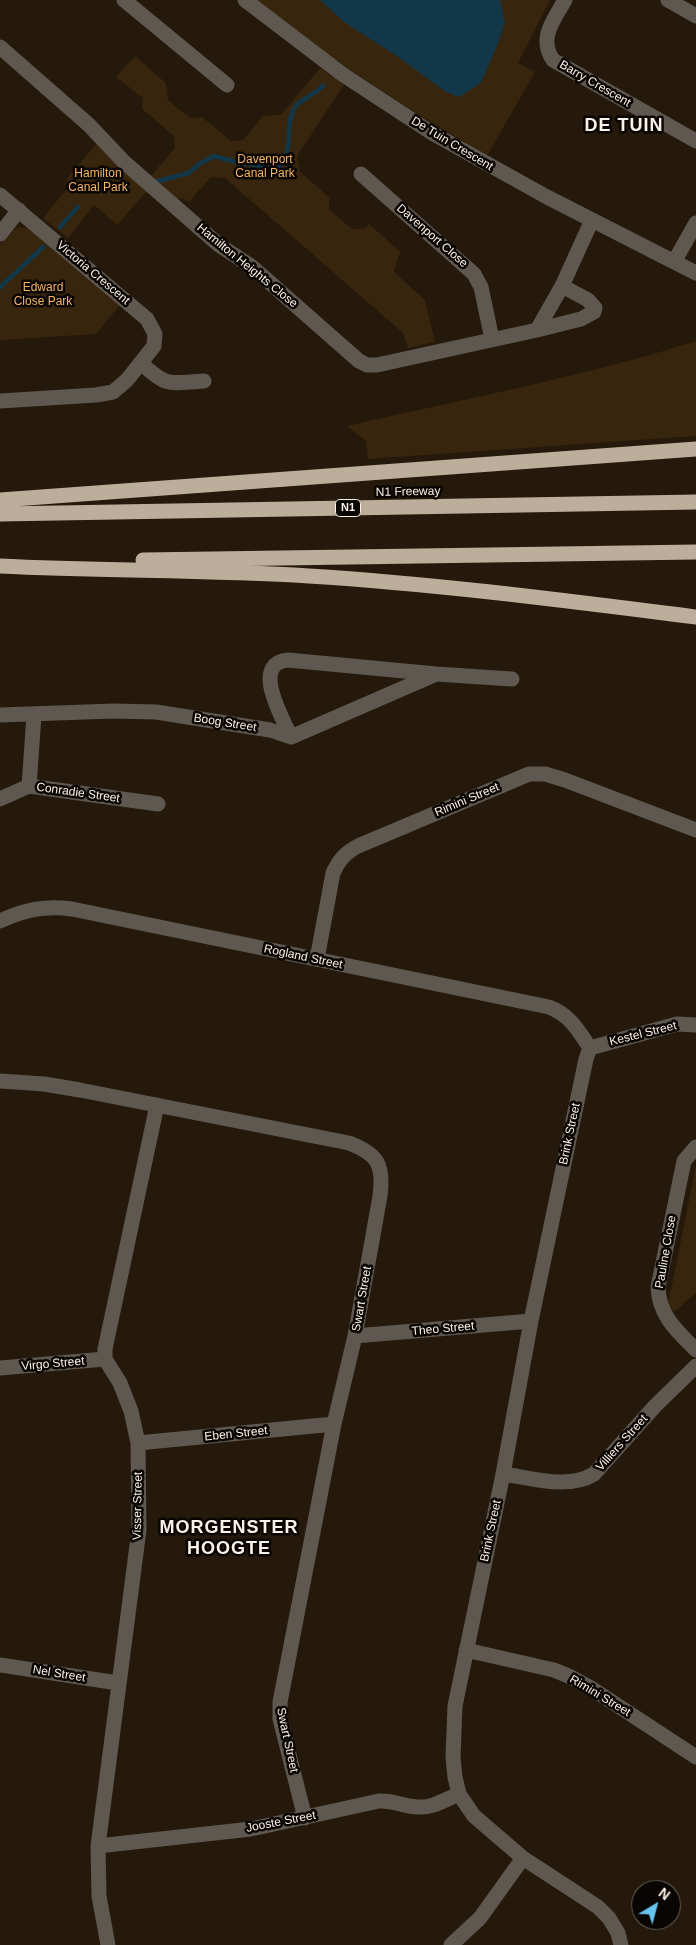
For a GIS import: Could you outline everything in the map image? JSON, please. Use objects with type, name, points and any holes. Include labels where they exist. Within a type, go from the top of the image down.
[{"type":"highway","points":[[0,500],[696,449]]},
{"type":"highway","name":"N1 Freeway","points":[[0,514],[696,502]]},
{"type":"highway","points":[[0,562],[696,552]]},
{"type":"highway","points":[[0,566],[77,570],[216,571],[310,576],[507,595],[696,617]]},
{"type":"street","points":[[124,0],[227,85]]},
{"type":"street","name":"De Tuin Crescent","points":[[244,0],[342,74],[402,114],[502,174],[696,273]]},
{"type":"street","name":"Barry Crescent","points":[[565,0],[546,35],[546,48],[553,60],[696,141]]},
{"type":"street","points":[[668,0],[696,16]]},
{"type":"street","name":"Hamilton Heights Close","points":[[0,47],[89,125],[124,162],[212,238],[251,266],[363,364],[377,366],[581,320],[594,312],[595,308],[588,300],[562,286]]},
{"type":"street","name":"Davenport Close","points":[[361,174],[474,274],[481,287],[492,339]]},
{"type":"street","name":"Victoria Crescent","points":[[0,194],[147,319],[153,329],[155,340],[151,352],[120,387],[105,394],[0,401]]},
{"type":"street","points":[[0,234],[19,210]]},
{"type":"street","points":[[536,330],[562,286],[592,220]]},
{"type":"street","points":[[674,262],[696,223]]},
{"type":"street","points":[[141,363],[160,379],[168,383],[204,380]]},
{"type":"street","points":[[436,674],[291,737],[270,688],[271,672],[279,661],[512,679]]},
{"type":"street","name":"Boog Street","points":[[0,715],[114,711],[156,712],[270,730],[291,737]]},
{"type":"street","points":[[29,786],[34,715]]},
{"type":"street","name":"Rimini Street","points":[[317,960],[334,873],[339,861],[346,853],[358,846],[530,774],[545,774],[565,780],[696,830]]},
{"type":"street","name":"Conradie Street","points":[[0,799],[29,786],[158,804]]},
{"type":"street","name":"Rogland Street","points":[[0,921],[32,909],[60,907],[549,1007],[566,1015],[573,1022],[590,1048]]},
{"type":"street","name":"Kestel Street","points":[[590,1048],[677,1024],[696,1025]]},
{"type":"street","name":"Brink Street","points":[[590,1048],[586,1059],[531,1321],[455,1706],[453,1756],[459,1794],[474,1816],[523,1858],[598,1907],[609,1918],[618,1933],[621,1945]]},
{"type":"street","name":"Swart Street","points":[[0,1081],[44,1084],[349,1143],[364,1149],[374,1156],[381,1168],[382,1181],[355,1336],[334,1424],[280,1702],[280,1719],[305,1818]]},
{"type":"street","points":[[105,1359],[105,1349],[157,1106]]},
{"type":"street","name":"Pauline Close","points":[[696,1147],[684,1161],[658,1287],[659,1301],[664,1313],[675,1329],[696,1350]]},
{"type":"street","name":"Theo Street","points":[[355,1336],[531,1321]]},
{"type":"street","name":"Virgo Street","points":[[0,1368],[105,1359]]},
{"type":"street","name":"Visser Street","points":[[105,1359],[120,1383],[131,1411],[138,1443],[139,1530],[98,1846],[99,1896],[108,1945]]},
{"type":"street","name":"Villiers Street","points":[[502,1474],[569,1483],[584,1481],[594,1474],[655,1406],[696,1366]]},
{"type":"street","name":"Eben Street","points":[[138,1443],[334,1424]]},
{"type":"street","name":"Rimini Street","points":[[466,1650],[554,1670],[571,1677],[696,1757]]},
{"type":"street","name":"Nel Street","points":[[0,1665],[118,1683]]},
{"type":"street","name":"Jooste Street","points":[[98,1846],[251,1829],[379,1801],[395,1802],[418,1808],[432,1806],[459,1794]]},
{"type":"street","points":[[451,1945],[480,1918],[523,1858]]},
{"type":"green space","points":[[256,0],[550,0],[518,63],[535,72],[487,156],[408,108],[334,59]]},
{"type":"green space","name":"Davenport Canal Park","points":[[135,56],[166,83],[168,100],[190,118],[202,117],[231,141],[243,140],[263,116],[281,115],[320,68],[344,85],[297,156],[300,172],[329,197],[329,210],[352,229],[364,229],[369,224],[401,252],[394,272],[425,300],[435,342],[408,348],[403,333],[225,178],[211,177],[189,202],[182,198],[175,199],[150,177],[175,148],[174,136],[142,109],[143,98],[116,77]]},
{"type":"green space","name":"Hamilton Canal Park","points":[[97,143],[147,191],[117,225],[94,205],[68,238],[43,218],[71,184],[66,180]]},
{"type":"green space","name":"Edward Close Park","points":[[19,227],[29,228],[120,305],[96,334],[0,340],[0,244],[9,233]]},
{"type":"green space","points":[[696,341],[696,436],[368,459],[366,441],[347,426],[566,377]]},
{"type":"green space","points":[[696,1165],[696,1293],[674,1312],[668,1305]]},
{"type":"water","points":[[320,0],[500,0],[505,23],[481,83],[459,97],[446,92],[398,57],[344,22]]},
{"type":"waterway","points":[[158,181],[189,173],[199,164],[214,156],[277,169],[286,156],[290,118],[295,107],[323,86]]},
{"type":"waterway","points":[[60,227],[78,207]]},
{"type":"waterway","points":[[0,287],[43,247]]},
{"type":"district","name":"DE TUIN","points":[[624,126]]},
{"type":"district","name":"MORGENSTER HOOGTE","points":[[229,1538]]}]
